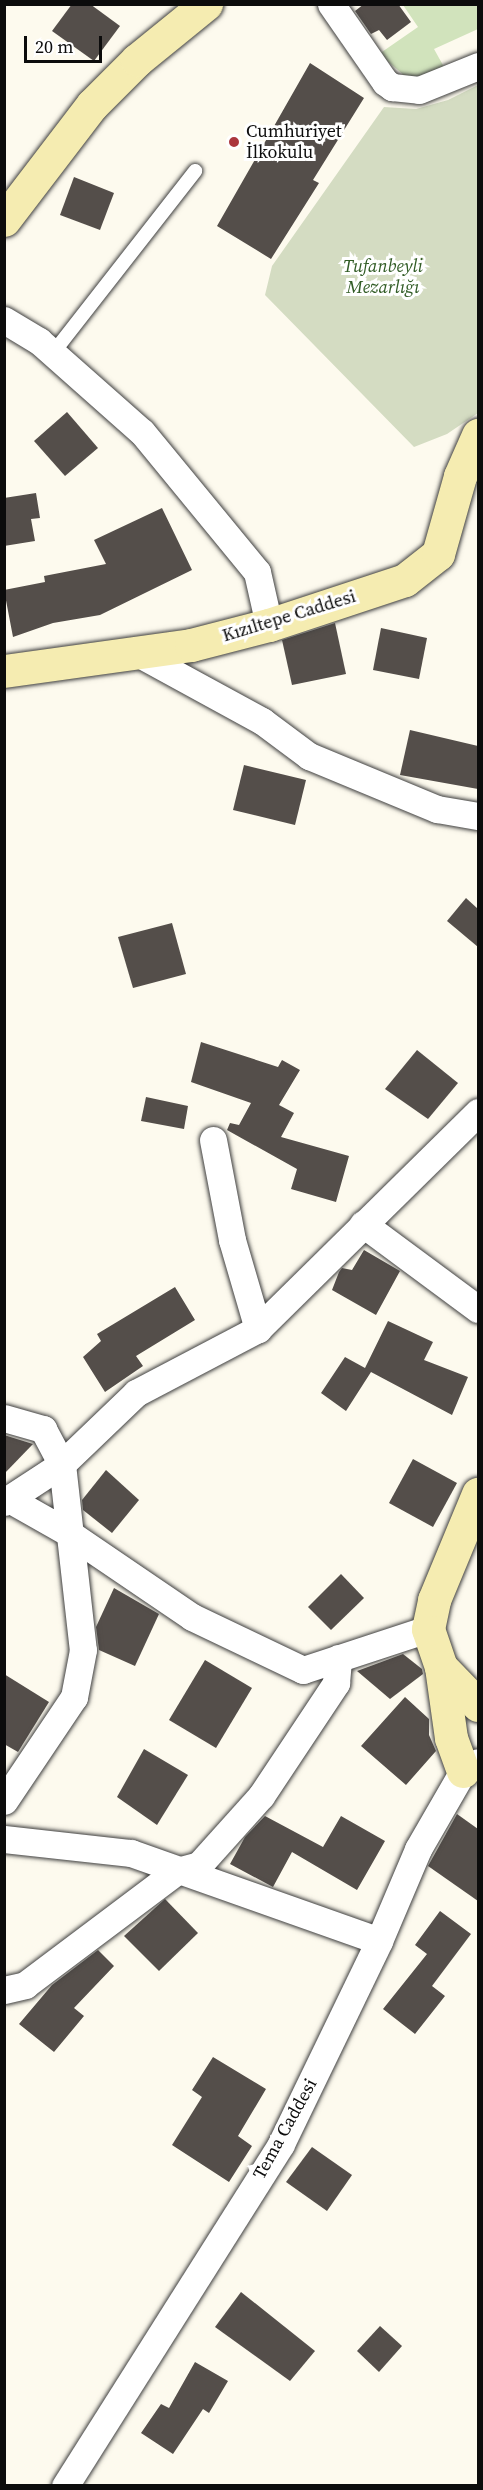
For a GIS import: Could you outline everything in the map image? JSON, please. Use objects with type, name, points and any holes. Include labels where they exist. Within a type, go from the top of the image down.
[{"type":"street","points":[[4,220],[92,105],[145,53],[206,4]]},
{"type":"street","points":[[331,4],[385,82],[392,87],[419,90],[478,66]]},
{"type":"street","points":[[4,320],[53,353],[142,432],[257,572],[269,625]]},
{"type":"street","name":"Kızıltepe Caddesi","points":[[4,671],[141,654],[269,625],[405,580],[423,570],[438,554],[460,476],[478,435]]},
{"type":"street","points":[[141,654],[262,721],[309,756],[437,809],[478,816]]},
{"type":"street","points":[[428,1629],[303,1670],[192,1617],[67,1532],[7,1501],[62,1464],[136,1393],[258,1329],[478,1112]]},
{"type":"street","points":[[213,1140],[232,1240],[258,1329]]},
{"type":"street","points":[[363,1224],[478,1309]]},
{"type":"street","points":[[4,1418],[43,1429],[62,1464],[67,1532],[83,1650],[74,1697],[4,1801]]},
{"type":"street","points":[[471,1767],[450,1738],[441,1667],[428,1629],[444,1569],[478,1494]]},
{"type":"street","points":[[4,1990],[25,1985],[177,1870],[200,1865],[261,1796],[336,1683],[338,1659]]},
{"type":"street","points":[[441,1667],[478,1705]]},
{"type":"street","name":"Tema Caddesi","points":[[65,2486],[282,2144],[380,1941],[418,1849],[471,1767]]},
{"type":"street","points":[[4,1839],[131,1853],[380,1941]]},
{"type":"lane","points":[[53,353],[195,171]]},
{"type":"green space","points":[[403,5],[478,5],[478,29],[434,49],[444,67],[413,78],[405,76],[379,54],[418,27]]},
{"type":"green space","name":"Tufanbeyli Mezarlığı","points":[[478,85],[478,413],[447,434],[414,447],[265,295],[272,266],[384,107],[416,109],[448,100]]},
{"type":"building","points":[[72,4],[90,4],[120,26],[94,61],[52,31]]},
{"type":"building","points":[[364,4],[398,4],[411,22],[387,40],[379,30],[371,34],[355,11]]},
{"type":"building","points":[[310,63],[364,98],[313,180],[319,183],[271,259],[217,226]]},
{"type":"building","points":[[74,177],[114,193],[100,230],[60,215]]},
{"type":"building","points":[[67,412],[98,448],[65,476],[34,441]]},
{"type":"building","points":[[36,493],[40,518],[31,519],[35,541],[4,546],[4,498]]},
{"type":"building","points":[[162,508],[192,570],[100,615],[53,623],[13,637],[4,590],[45,582],[44,576],[106,564],[94,540]]},
{"type":"building","points":[[335,623],[346,674],[292,685],[282,640]]},
{"type":"building","points":[[381,628],[427,638],[419,679],[373,670]]},
{"type":"building","points":[[410,730],[478,746],[478,789],[400,775]]},
{"type":"building","points":[[244,765],[306,780],[295,825],[233,810]]},
{"type":"building","points":[[466,898],[478,909],[478,947],[447,921]]},
{"type":"building","points":[[172,923],[186,974],[133,988],[118,937]]},
{"type":"building","points":[[201,1042],[278,1067],[282,1060],[300,1070],[279,1105],[294,1113],[281,1137],[349,1156],[336,1202],[291,1189],[297,1169],[227,1130],[230,1123],[239,1125],[251,1103],[191,1082]]},
{"type":"building","points":[[417,1050],[458,1083],[428,1119],[385,1089]]},
{"type":"building","points":[[146,1097],[188,1106],[184,1129],[141,1121]]},
{"type":"building","points":[[364,1250],[400,1271],[376,1315],[332,1290],[342,1268],[352,1270]]},
{"type":"building","points":[[175,1287],[195,1320],[136,1356],[143,1366],[105,1392],[83,1357],[101,1341],[97,1334]]},
{"type":"building","points":[[388,1321],[433,1342],[424,1360],[468,1377],[452,1415],[371,1372],[346,1411],[321,1393],[345,1357],[365,1368]]},
{"type":"building","points":[[4,1435],[33,1444],[4,1474]]},
{"type":"building","points":[[413,1459],[457,1483],[433,1527],[389,1503]]},
{"type":"building","points":[[106,1470],[139,1500],[112,1533],[83,1510],[82,1500]]},
{"type":"building","points":[[341,1574],[364,1598],[331,1630],[308,1607]]},
{"type":"building","points":[[114,1588],[159,1614],[135,1666],[99,1650],[96,1627]]},
{"type":"building","points":[[403,1654],[422,1669],[423,1674],[390,1699],[357,1671]]},
{"type":"building","points":[[205,1660],[252,1688],[216,1748],[169,1720]]},
{"type":"building","points":[[4,1674],[49,1702],[18,1752],[4,1744]]},
{"type":"building","points":[[405,1697],[429,1719],[429,1735],[436,1751],[406,1785],[361,1746]]},
{"type":"building","points":[[144,1749],[188,1775],[157,1825],[117,1797]]},
{"type":"building","points":[[457,1814],[478,1829],[478,1901],[428,1866]]},
{"type":"building","points":[[265,1816],[323,1847],[341,1816],[385,1841],[357,1890],[292,1852],[273,1887],[230,1864],[245,1837]]},
{"type":"building","points":[[165,1899],[198,1933],[159,1971],[124,1936]]},
{"type":"building","points":[[440,1911],[471,1934],[432,1986],[445,1996],[415,2034],[383,2009],[427,1954],[415,1945]]},
{"type":"building","points":[[98,1950],[114,1966],[74,2008],[84,2016],[54,2052],[19,2024],[52,1985]]},
{"type":"building","points":[[213,2057],[266,2089],[238,2136],[252,2146],[229,2182],[172,2145],[202,2097],[192,2090]]},
{"type":"building","points":[[312,2147],[352,2175],[327,2211],[286,2182]]},
{"type":"building","points":[[241,2292],[315,2351],[290,2381],[215,2327]]},
{"type":"building","points":[[380,2326],[402,2346],[379,2372],[357,2351]]},
{"type":"building","points":[[195,2362],[228,2381],[209,2413],[203,2409],[173,2454],[141,2433],[161,2404],[169,2408]]},
{"type":"place","name":"Cumhuriyet İlkokulu","points":[[234,142]]}]
